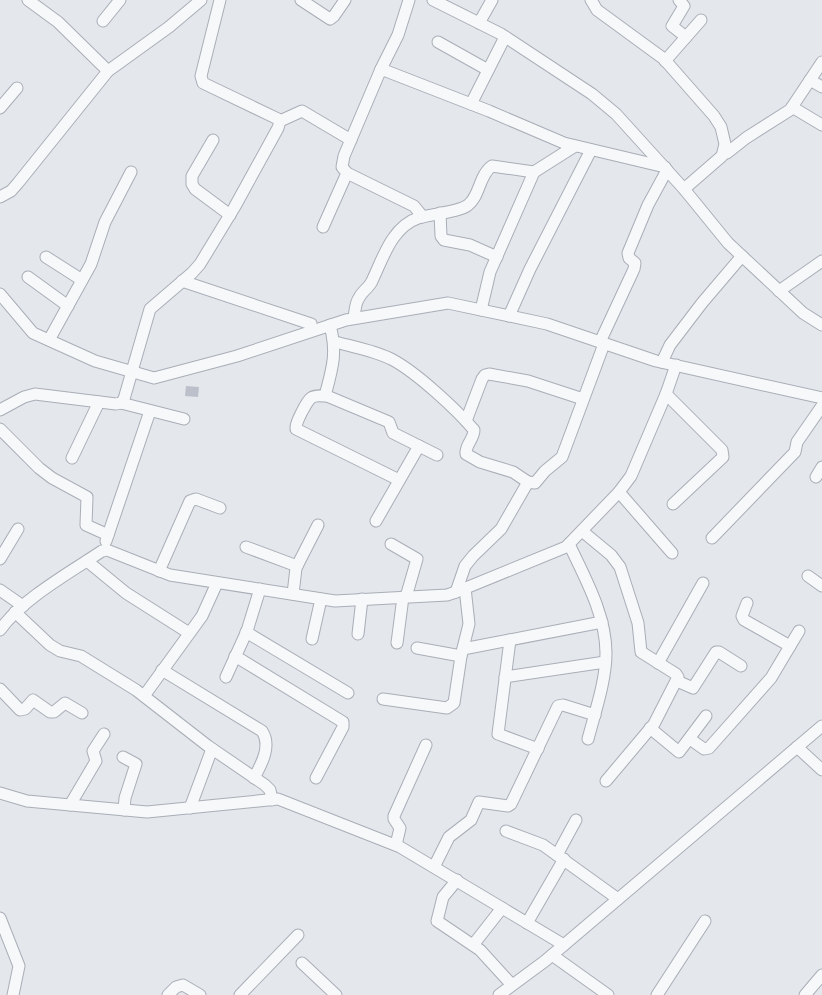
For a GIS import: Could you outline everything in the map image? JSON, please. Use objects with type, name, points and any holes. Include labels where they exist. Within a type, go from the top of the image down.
[{"type":"street","points":[[28,0],[58,22],[108,71]]},
{"type":"street","points":[[103,21],[120,0]]},
{"type":"street","points":[[0,197],[11,190],[18,183],[108,71],[169,27],[200,0]]},
{"type":"street","points":[[220,0],[201,76],[202,83],[278,118],[280,121]]},
{"type":"street","points":[[301,0],[330,19],[334,16],[345,0]]},
{"type":"street","points":[[409,0],[398,35],[381,69],[341,164],[343,170],[347,173],[414,206],[423,217]]},
{"type":"street","points":[[433,0],[506,37],[592,94],[616,114],[666,168],[728,243],[803,313],[822,325]]},
{"type":"street","points":[[478,23],[492,0]]},
{"type":"street","points":[[591,0],[597,10],[665,61],[717,121],[724,136],[725,144],[723,154]]},
{"type":"street","points":[[679,0],[684,6],[672,26],[686,37]]},
{"type":"street","points":[[665,61],[701,20]]},
{"type":"street","points":[[471,104],[506,37]]},
{"type":"street","points":[[438,42],[488,70]]},
{"type":"street","points":[[684,189],[723,154],[727,153],[746,138],[787,112],[792,107],[822,62]]},
{"type":"street","points":[[381,69],[471,104],[564,143],[666,168]]},
{"type":"street","points":[[810,80],[822,87]]},
{"type":"street","points":[[0,108],[17,88]]},
{"type":"street","points":[[792,107],[822,125]]},
{"type":"street","points":[[121,403],[124,399],[130,371],[150,309],[200,264],[230,215],[278,128],[280,121],[302,111],[351,140]]},
{"type":"street","points":[[212,140],[192,176],[192,184],[195,189],[230,215]]},
{"type":"street","points":[[481,310],[487,281],[534,172],[576,146]]},
{"type":"street","points":[[509,316],[530,269],[591,150]]},
{"type":"street","points":[[354,318],[359,298],[369,286],[383,256],[395,236],[407,223],[423,217],[466,207],[470,204],[487,171],[492,166],[534,172]]},
{"type":"street","points":[[335,342],[367,350],[392,359],[417,376],[474,430],[474,433],[466,448],[466,454],[480,462],[513,472],[528,482],[535,483],[544,470],[562,457],[584,399],[602,343],[634,269],[635,263],[628,258],[628,253],[648,205],[666,168]]},
{"type":"street","points":[[49,340],[93,258],[98,237],[104,222],[131,172]]},
{"type":"street","points":[[323,227],[347,173]]},
{"type":"street","points":[[440,213],[442,239],[470,245],[497,257]]},
{"type":"street","points":[[662,362],[670,345],[702,303],[742,256]]},
{"type":"street","points":[[46,257],[82,280]]},
{"type":"street","points":[[779,291],[822,261]]},
{"type":"street","points":[[28,277],[68,306]]},
{"type":"street","points":[[182,281],[311,324],[310,331]]},
{"type":"street","points":[[0,294],[32,333],[95,361],[154,378],[237,356],[310,331],[354,318],[448,303],[547,324],[662,362],[822,398]]},
{"type":"street","points":[[327,396],[326,392],[334,362],[335,342],[330,325]]},
{"type":"street","points":[[0,630],[19,609],[87,561],[105,551],[111,551],[159,571],[176,576],[335,601],[447,595],[461,590],[566,547],[582,531],[618,492],[634,471],[666,394],[676,365]]},
{"type":"street","points":[[466,421],[482,379],[485,375],[489,374],[528,381],[584,399]]},
{"type":"street","points":[[0,410],[24,397],[35,394],[116,404],[121,403],[184,419]]},
{"type":"street","points":[[666,394],[723,454],[722,460],[673,504]]},
{"type":"street","points":[[399,480],[296,429],[296,423],[310,398],[315,396],[327,396],[389,422],[394,433],[437,456]]},
{"type":"street","points":[[72,458],[99,402]]},
{"type":"street","points":[[712,538],[795,452],[797,442],[822,406]]},
{"type":"street","points":[[105,551],[108,534],[150,411]]},
{"type":"street","points":[[0,429],[44,472],[87,497],[86,525],[108,534]]},
{"type":"street","points":[[376,521],[418,446]]},
{"type":"street","points":[[383,699],[447,708],[452,706],[455,699],[468,624],[461,590],[465,566],[472,556],[501,529],[528,482]]},
{"type":"street","points":[[618,492],[672,553]]},
{"type":"street","points":[[159,571],[190,501],[196,499],[220,508]]},
{"type":"street","points":[[293,594],[297,566],[318,525]]},
{"type":"street","points":[[0,559],[18,529]]},
{"type":"street","points":[[582,531],[611,555],[620,567],[638,623],[641,652],[676,674],[677,681],[650,728],[606,781]]},
{"type":"street","points":[[391,544],[417,558],[405,597],[397,643]]},
{"type":"street","points":[[569,544],[590,589],[602,622],[605,640],[606,662],[588,739]]},
{"type":"street","points":[[246,547],[297,566]]},
{"type":"street","points":[[87,561],[126,593],[189,633]]},
{"type":"street","points":[[808,576],[822,586]]},
{"type":"street","points":[[144,696],[204,611],[217,583]]},
{"type":"street","points":[[658,663],[703,583]]},
{"type":"street","points":[[226,677],[246,632],[260,589]]},
{"type":"street","points":[[0,590],[55,648],[81,656],[144,696],[212,749],[270,790],[272,800]]},
{"type":"street","points":[[312,639],[321,599]]},
{"type":"street","points":[[358,634],[362,600]]},
{"type":"street","points":[[747,603],[742,616],[744,620],[790,646]]},
{"type":"street","points":[[417,648],[462,652],[510,640],[602,622]]},
{"type":"street","points":[[690,739],[704,749],[709,748],[771,678],[799,631]]},
{"type":"street","points":[[246,632],[348,692]]},
{"type":"street","points":[[510,640],[498,734],[538,749]]},
{"type":"street","points":[[677,681],[693,688],[716,652],[741,666]]},
{"type":"street","points":[[235,656],[343,722],[343,727],[316,778]]},
{"type":"street","points":[[505,677],[606,662]]},
{"type":"street","points":[[162,670],[262,731],[265,738],[264,758],[254,778]]},
{"type":"street","points":[[0,689],[20,710],[25,709],[33,700],[50,712],[54,712],[65,703],[82,713]]},
{"type":"street","points":[[434,867],[449,837],[471,820],[480,802],[508,806],[511,804],[558,706],[563,705],[594,715]]},
{"type":"street","points":[[650,728],[679,752],[706,716]]},
{"type":"street","points":[[499,995],[552,955],[822,726]]},
{"type":"street","points":[[70,805],[96,761],[93,751],[104,734]]},
{"type":"street","points":[[396,845],[400,828],[395,822],[394,816],[426,745]]},
{"type":"street","points":[[798,747],[822,770]]},
{"type":"street","points":[[190,808],[212,749]]},
{"type":"street","points":[[123,757],[136,764],[125,798],[124,810]]},
{"type":"street","points":[[0,793],[28,801],[147,812],[278,799],[396,845],[564,945]]},
{"type":"street","points":[[527,923],[560,857],[576,820]]},
{"type":"street","points":[[506,831],[533,840],[560,857],[618,899]]},
{"type":"street","points":[[457,880],[443,897],[437,921],[473,945],[487,957],[512,985]]},
{"type":"street","points":[[473,945],[502,908]]},
{"type":"street","points":[[0,918],[19,966],[13,995]]},
{"type":"street","points":[[657,995],[705,921]]},
{"type":"street","points":[[240,995],[298,935]]},
{"type":"street","points":[[552,955],[608,995]]},
{"type":"street","points":[[302,964],[336,995]]},
{"type":"street","points":[[805,995],[822,974]]},
{"type":"street","points":[[168,995],[180,985],[187,986],[200,995]]},
{"type":"building","points":[[186,386],[199,387],[198,397],[185,396]]}]
